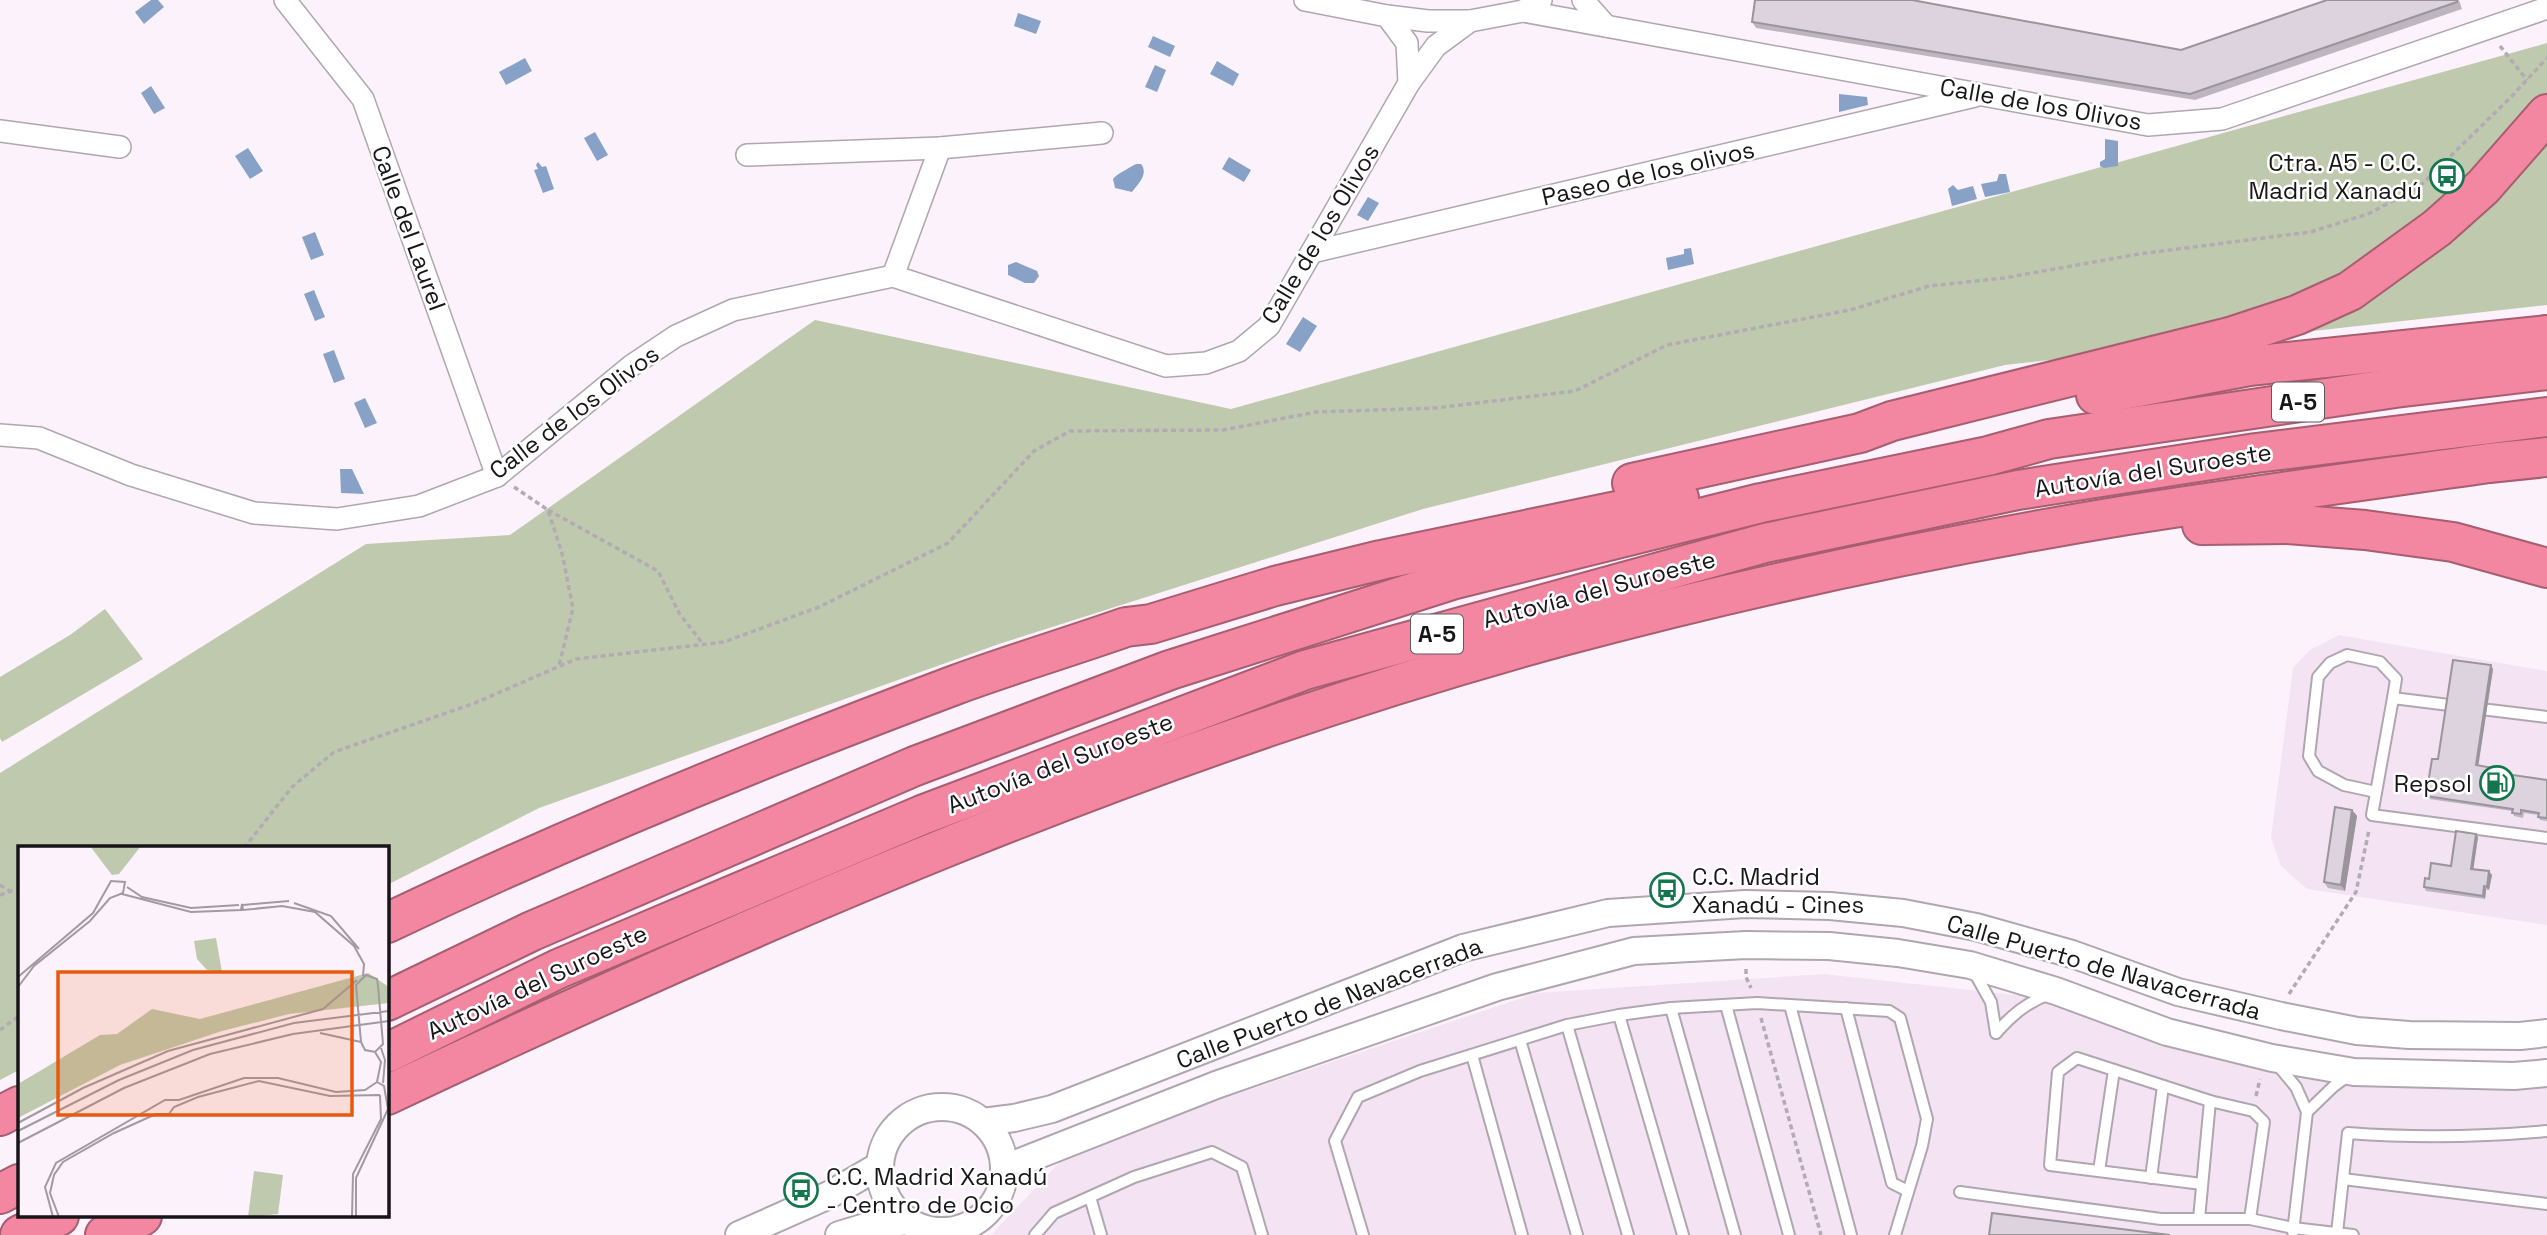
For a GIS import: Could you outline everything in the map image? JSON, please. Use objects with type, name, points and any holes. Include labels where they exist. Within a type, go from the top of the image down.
[{"type":"highway","points":[[388,923],[519,860],[766,758],[957,684],[1126,627],[1148,615],[1417,532],[1860,433],[1892,421],[2230,337],[2297,315],[2350,291],[2441,216],[2483,187],[2539,122]]},
{"type":"highway","points":[[1860,433],[1895,432],[2249,366],[2547,335]]},
{"type":"highway","name":"Autovía del Suroeste","points":[[388,1001],[532,931],[915,766],[1170,670],[1455,579],[1761,503],[1988,456],[2049,439],[2381,390],[2547,370]]},
{"type":"highway","name":"Autovía del Suroeste","points":[[388,1053],[558,969],[909,820],[1305,670],[1765,543],[2018,490],[2256,453],[2547,417]]},
{"type":"highway","points":[[1126,627],[1151,624],[1275,586],[1381,560],[1805,471],[1984,438],[2049,439]]},
{"type":"highway","points":[[388,1095],[576,1006],[941,850],[1185,756],[1308,712],[1562,636],[1772,583],[2034,532],[2382,478],[2547,457]]},
{"type":"highway","points":[[2034,532],[2093,541],[2209,524],[2301,525],[2365,530],[2453,542],[2547,568]]},
{"type":"highway","points":[[0,1116],[18,1107]]},
{"type":"highway","points":[[0,1195],[18,1185]]},
{"type":"highway","points":[[20,1235],[55,1218]]},
{"type":"highway","points":[[105,1235],[138,1218]]},
{"type":"street","name":"Calle del Laurel","points":[[285,0],[363,99],[502,479]]},
{"type":"street","points":[[1305,0],[1427,21],[1470,21],[1532,6]]},
{"type":"street","points":[[1583,0],[1606,26]]},
{"type":"street","name":"Calle de los Olivos","points":[[1532,6],[1606,26],[2148,125],[2222,119],[2547,8]]},
{"type":"street","points":[[1387,16],[1407,43],[1409,83]]},
{"type":"street","name":"Calle de los Olivos","points":[[0,435],[39,438],[131,475],[254,513],[337,519],[419,506],[502,479],[631,366],[676,336],[733,310],[893,276],[1166,366],[1206,363],[1239,351],[1269,326],[1409,83],[1436,46],[1470,21]]},
{"type":"street","name":"Paseo de los olivos","points":[[1312,252],[1983,95]]},
{"type":"street","points":[[0,131],[120,147]]},
{"type":"street","points":[[747,155],[940,148],[1102,133]]},
{"type":"street","points":[[893,276],[940,148]]},
{"type":"street","name":"Calle Puerto de Navacerrada","points":[[983,1122],[1052,1109],[1463,948],[1608,913],[1745,904],[1830,906],[1903,913],[1976,927],[2071,954],[2178,992],[2357,1031],[2409,1035],[2519,1036],[2547,1033]]},
{"type":"street","name":"Calle Puerto de Navacerrada","points":[[1005,1168],[1216,1085],[1497,987],[1634,951],[1746,945],[1829,946],[1898,953],[1970,965],[2056,991],[2168,1032],[2272,1058],[2354,1072],[2502,1076],[2547,1073]]},
{"type":"street","points":[[946,1107],[966,1111],[983,1122],[995,1135],[1005,1168],[1002,1187],[993,1205],[980,1219],[963,1227],[944,1231],[925,1229],[908,1221],[895,1210],[886,1198],[879,1166],[884,1147],[894,1130],[908,1116],[927,1109],[946,1107]]},
{"type":"street","points":[[739,1235],[829,1195],[879,1166]]},
{"type":"street","points":[[839,1235],[872,1225],[908,1221]]},
{"type":"lane","points":[[2498,148],[2539,122]]},
{"type":"lane","points":[[2376,792],[2343,785],[2318,771],[2309,756],[2318,677],[2330,663],[2347,655],[2380,662],[2396,679],[2372,815],[2547,838]]},
{"type":"lane","points":[[2393,698],[2547,717]]},
{"type":"lane","points":[[1970,965],[1992,1002],[1996,1033],[2015,1013],[2036,999],[2056,991]]},
{"type":"lane","points":[[1363,1235],[1335,1141],[1357,1097],[1420,1071],[1567,1025],[1671,1007],[1757,1003],[1889,1011],[1900,1018],[1927,1119],[1895,1235]]},
{"type":"lane","points":[[1726,1005],[1789,1235]]},
{"type":"lane","points":[[1790,1005],[1851,1235]]},
{"type":"lane","points":[[1671,1007],[1735,1235]]},
{"type":"lane","points":[[1846,1008],[1892,1183],[1908,1191]]},
{"type":"lane","points":[[1619,1015],[1684,1235]]},
{"type":"lane","points":[[1567,1025],[1628,1235]]},
{"type":"lane","points":[[1520,1040],[1577,1235]]},
{"type":"lane","points":[[1472,1055],[1522,1235]]},
{"type":"lane","points":[[2202,1184],[2050,1165],[2058,1072],[2077,1058],[2210,1101],[2253,1111],[2264,1122],[2250,1219]]},
{"type":"lane","points":[[2272,1058],[2296,1087],[2307,1112],[2293,1232]]},
{"type":"lane","points":[[2099,1171],[2115,1070]]},
{"type":"lane","points":[[2307,1112],[2334,1086],[2354,1072]]},
{"type":"lane","points":[[2151,1178],[2163,1086]]},
{"type":"lane","points":[[2199,1219],[2210,1101]]},
{"type":"lane","points":[[2337,1233],[2348,1133],[2396,1137],[2491,1136],[2541,1132],[2547,1143]]},
{"type":"lane","points":[[1042,1232],[1054,1213],[1134,1177],[1212,1152],[1242,1167],[1262,1235]]},
{"type":"lane","points":[[2343,1178],[2547,1204]]},
{"type":"lane","points":[[1960,1192],[2161,1219],[2250,1219],[2293,1232],[2353,1235]]},
{"type":"lane","points":[[1090,1197],[1101,1235]]},
{"type":"path","points":[[2473,33],[2479,42],[2498,45],[2527,80]]},
{"type":"path","points":[[246,846],[292,787],[334,752],[475,703],[576,659],[724,642],[819,607],[948,543],[1034,451],[1070,430],[1223,430],[1316,412],[1436,408],[1575,391],[1667,345],[1850,310],[1929,286],[2004,278],[2139,254],[2310,232],[2368,214],[2419,187],[2547,58]]},
{"type":"path","points":[[502,479],[548,510],[658,571],[679,613],[704,644]]},
{"type":"path","points":[[548,510],[562,553],[573,608],[559,667]]},
{"type":"path","points":[[2281,1016],[2288,996],[2356,892],[2372,815]]},
{"type":"path","points":[[0,885],[13,893]]},
{"type":"path","points":[[0,895],[18,888]]},
{"type":"path","points":[[1746,945],[1746,977],[1757,1003],[1821,1235]]},
{"type":"path","points":[[0,1030],[18,1017]]},
{"type":"path","points":[[2253,1111],[2262,1071],[2269,1074],[2272,1058]]},
{"type":"shaded area","points":[[2339,635],[2547,671],[2547,925],[2307,889],[2281,866],[2271,838],[2293,668],[2310,650]]},
{"type":"shaded area","points":[[1824,974],[2053,999],[2384,1081],[2547,1085],[2547,1235],[991,1235],[1071,1150],[1536,993]]},
{"type":"green space","points":[[2547,43],[2547,305],[2005,365],[1423,509],[999,644],[539,808],[388,884],[388,846],[18,846],[18,1071],[0,1080],[0,773],[366,544],[510,535],[815,320],[1231,409]]},
{"type":"green space","points":[[105,609],[143,659],[2,742],[0,677],[70,635]]},
{"type":"water","points":[[151,0],[158,0],[164,7],[144,24],[135,12]]},
{"type":"water","points":[[1018,13],[1041,21],[1036,34],[1014,26]]},
{"type":"water","points":[[1153,36],[1175,46],[1170,57],[1148,47]]},
{"type":"water","points":[[525,58],[532,71],[506,85],[499,72]]},
{"type":"water","points":[[1217,61],[1239,74],[1233,86],[1210,74]]},
{"type":"water","points":[[1155,65],[1166,70],[1157,92],[1145,87]]},
{"type":"water","points":[[151,86],[165,108],[154,114],[141,93]]},
{"type":"water","points":[[1839,94],[1867,97],[1868,105],[1839,112]]},
{"type":"water","points":[[595,132],[608,155],[597,161],[584,138]]},
{"type":"water","points":[[2105,139],[2118,141],[2118,166],[2100,166],[2100,162],[2105,159]]},
{"type":"water","points":[[248,148],[263,171],[250,179],[235,156]]},
{"type":"water","points":[[1229,157],[1251,170],[1244,182],[1222,169]]},
{"type":"water","points":[[538,162],[542,167],[546,166],[554,189],[543,193],[534,170],[538,169]]},
{"type":"water","points":[[1136,164],[1141,164],[1144,171],[1142,179],[1132,192],[1115,188],[1113,179]]},
{"type":"water","points":[[1999,174],[2006,174],[2010,192],[1985,197],[1981,184],[1997,181]]},
{"type":"water","points":[[1953,185],[1958,190],[1973,186],[1977,199],[1952,206],[1948,189]]},
{"type":"water","points":[[1368,197],[1379,203],[1368,221],[1357,215]]},
{"type":"water","points":[[315,232],[324,255],[311,260],[302,237]]},
{"type":"water","points":[[1691,248],[1694,264],[1668,270],[1666,258],[1684,254],[1684,249]]},
{"type":"water","points":[[1016,262],[1037,271],[1039,276],[1034,283],[1025,283],[1008,275],[1008,265]]},
{"type":"water","points":[[314,290],[325,317],[315,321],[304,294]]},
{"type":"water","points":[[1303,317],[1317,326],[1300,352],[1286,344]]},
{"type":"water","points":[[334,350],[345,379],[334,383],[323,354]]},
{"type":"water","points":[[365,398],[377,423],[365,428],[354,403]]},
{"type":"water","points":[[340,469],[352,469],[364,494],[341,493]]},
{"type":"building","points":[[1755,0],[1912,0],[2181,50],[2327,0],[2457,2],[2190,94],[1752,22]]},
{"type":"building","points":[[2453,660],[2491,665],[2476,765],[2493,768],[2492,772],[2547,780],[2547,818],[2538,817],[2539,813],[2521,810],[2521,814],[2512,813],[2513,809],[2426,796],[2432,759],[2438,759]]},
{"type":"building","points":[[2335,807],[2352,810],[2341,885],[2324,882]]},
{"type":"building","points":[[2456,831],[2476,834],[2471,869],[2489,871],[2483,896],[2424,887],[2425,878],[2429,879],[2431,863],[2451,866]]},
{"type":"building","points":[[1992,1213],[2170,1235],[1989,1235]]},
{"type":"place","name":"Ctra. A5 - C.C. Madrid Xanadú","points":[[2447,176]]},
{"type":"place","name":"Repsol","points":[[2497,783]]},
{"type":"place","name":"C.C. Madrid Xanadú - Cines","points":[[1667,890]]},
{"type":"place","name":"C.C. Madrid Xanadú - Centro de Ocio","points":[[801,1190]]}]
